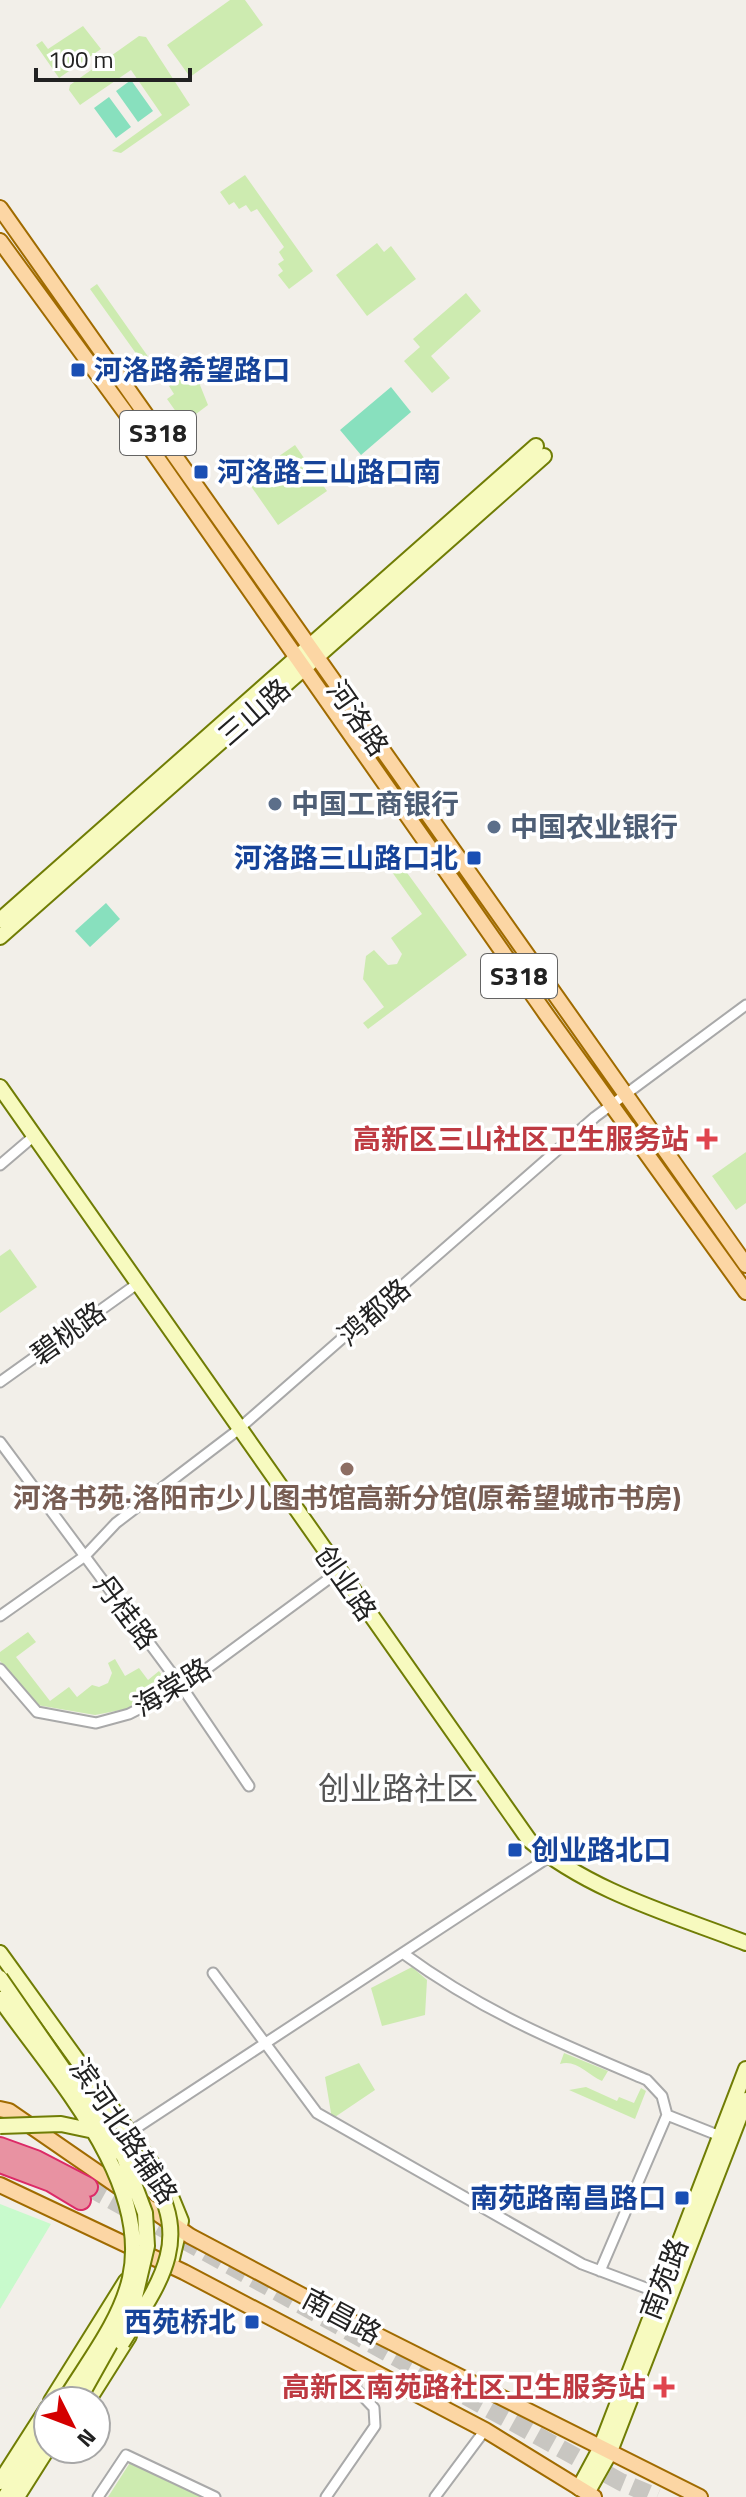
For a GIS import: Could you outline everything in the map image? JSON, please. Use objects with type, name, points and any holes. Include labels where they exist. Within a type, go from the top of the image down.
[{"type":"highway","points":[[0,2147],[36,2160],[85,2194],[0,2163]]},
{"type":"main road","name":"河洛路","points":[[0,208],[312,651],[746,1292]]},
{"type":"main road","name":"河洛路","points":[[0,238],[299,663],[618,1099],[746,1265]]},
{"type":"main road","name":"南昌路","points":[[0,2109],[9,2111],[60,2143],[180,2230],[604,2451],[700,2497]]},
{"type":"main road","name":"南昌路","points":[[0,2185],[169,2266],[485,2430],[586,2494]]},
{"type":"street","points":[[0,238],[13,226]]},
{"type":"street","name":"三山路","points":[[0,937],[312,651],[540,451]]},
{"type":"street","name":"三山路","points":[[0,920],[299,663]]},
{"type":"street","name":"鸿都路","points":[[0,1616],[85,1556],[116,1523],[236,1431],[618,1099],[746,1005]]},
{"type":"street","name":"创业路","points":[[0,1087],[32,1138]]},
{"type":"street","name":"创业路","points":[[0,1096],[524,1843],[600,1893],[746,1950]]},
{"type":"street","points":[[0,1165],[32,1138]]},
{"type":"street","name":"碧桃路","points":[[0,1382],[135,1286]]},
{"type":"street","name":"丹桂路","points":[[0,1442],[182,1687],[249,1786]]},
{"type":"street","name":"海棠路","points":[[0,1669],[37,1712],[96,1723],[129,1714],[182,1687],[336,1574]]},
{"type":"street","points":[[111,2144],[547,1859]]},
{"type":"street","name":"创业路","points":[[547,1859],[602,1888],[746,1943]]},
{"type":"street","name":"滨河北路辅路","points":[[0,1953],[165,2182],[178,2208],[180,2230],[169,2266],[96,2385]]},
{"type":"street","points":[[404,1954],[457,1993],[508,2020],[647,2080],[662,2096],[667,2115],[600,2271]]},
{"type":"street","points":[[213,1973],[317,2113],[582,2264],[660,2294]]},
{"type":"street","points":[[0,1978],[124,2157],[145,2213],[147,2246],[134,2301],[87,2385]]},
{"type":"street","points":[[0,2002],[105,2149],[124,2189],[132,2230],[130,2276],[122,2301],[73,2385]]},
{"type":"street","name":"滨河北路辅路","points":[[0,2002],[111,2144],[138,2202],[139,2251],[118,2295],[61,2385]]},
{"type":"street","name":"南苑路","points":[[604,2451],[746,2069]]},
{"type":"street","name":"南苑路","points":[[586,2494],[746,2100]]},
{"type":"street","points":[[667,2115],[720,2136]]},
{"type":"street","points":[[0,2126],[61,2124],[109,2135],[134,2151],[162,2193],[170,2218],[169,2256],[160,2280],[96,2385]]},
{"type":"street","points":[[326,2497],[375,2426],[374,2408],[355,2388],[358,2376]]},
{"type":"street","points":[[435,2497],[485,2430]]},
{"type":"street","points":[[0,2482],[32,2432]]},
{"type":"street","points":[[5,2497],[32,2453]]},
{"type":"street","points":[[98,2497],[126,2455],[215,2497]]},
{"type":"street","points":[[22,2497],[39,2465]]},
{"type":"street","points":[[22,2497],[44,2465]]},
{"type":"green space","points":[[230,0],[245,0],[263,25],[190,77],[167,45]]},
{"type":"green space","points":[[83,26],[101,49],[59,78],[36,45],[42,41],[48,49]]},
{"type":"green space","points":[[139,36],[146,37],[190,105],[121,153],[112,151],[162,115],[131,70],[80,105],[69,90],[70,85]]},
{"type":"green space","points":[[131,80],[153,111],[138,122],[116,91]]},
{"type":"green space","points":[[109,97],[131,127],[116,138],[94,108]]},
{"type":"green space","points":[[245,175],[313,271],[289,289],[278,275],[283,271],[278,264],[284,260],[279,252],[284,247],[257,209],[251,212],[246,205],[239,209],[234,202],[229,205],[220,192]]},
{"type":"green space","points":[[377,243],[384,252],[391,246],[416,279],[367,316],[336,275]]},
{"type":"green space","points":[[97,284],[161,375],[155,380],[90,289]]},
{"type":"green space","points":[[466,293],[481,311],[431,356],[450,378],[432,393],[404,361],[420,347],[413,339]]},
{"type":"green space","points":[[210,357],[214,363],[205,369],[200,385],[208,405],[184,423],[167,399],[174,394],[169,386]]},
{"type":"green space","points":[[391,387],[411,412],[361,455],[340,430]]},
{"type":"green space","points":[[295,445],[327,491],[278,525],[246,479]]},
{"type":"green space","points":[[397,859],[467,955],[368,1029],[363,1023],[384,1007],[363,979],[366,956],[374,950],[388,965],[397,964],[402,954],[391,938],[422,914],[387,865]]},
{"type":"green space","points":[[106,903],[120,919],[90,947],[75,931]]},
{"type":"green space","points":[[746,1152],[746,1203],[736,1210],[712,1176]]},
{"type":"green space","points":[[10,1249],[37,1287],[0,1313],[0,1256]]},
{"type":"green space","points":[[28,1632],[36,1642],[16,1657],[50,1701],[69,1687],[77,1697],[92,1685],[99,1687],[108,1683],[112,1673],[108,1663],[115,1659],[125,1676],[139,1668],[148,1680],[159,1671],[169,1685],[131,1708],[95,1715],[37,1705],[0,1661],[0,1652]]},
{"type":"green space","points":[[412,1967],[427,1980],[425,2015],[382,2026],[371,1988]]},
{"type":"green space","points":[[564,2053],[608,2071],[602,2081],[577,2066],[560,2064]]},
{"type":"green space","points":[[359,2063],[375,2090],[332,2119],[325,2077]]},
{"type":"green space","points":[[586,2087],[617,2101],[619,2097],[634,2103],[641,2088],[646,2091],[635,2119],[569,2090]]},
{"type":"green space","points":[[0,2204],[51,2224],[0,2309]]},
{"type":"green space","points":[[131,2461],[202,2497],[108,2497]]},
{"type":"tunnel","points":[[88,2187],[621,2482],[657,2497]]},
{"type":"place","name":"河洛路希望路口","points":[[78,370]]},
{"type":"place","name":"河洛路三山路口南","points":[[201,472]]},
{"type":"place","name":"中国工商银行","points":[[275,804]]},
{"type":"place","name":"中国农业银行","points":[[494,827]]},
{"type":"place","name":"河洛路三山路口北","points":[[474,858]]},
{"type":"place","name":"高新区三山社区卫生服务站","points":[[707,1139]]},
{"type":"place","name":"河洛书苑·洛阳市少儿图书馆高新分馆(原希望城市书房)","points":[[347,1469]]},
{"type":"place","name":"创业路北口","points":[[515,1850]]},
{"type":"place","name":"南苑路南昌路口","points":[[682,2198]]},
{"type":"place","name":"西苑桥北","points":[[252,2322]]},
{"type":"place","name":"高新区南苑路社区卫生服务站","points":[[664,2387]]},
{"type":"district","name":"创业路社区","points":[[398,1789]]}]
